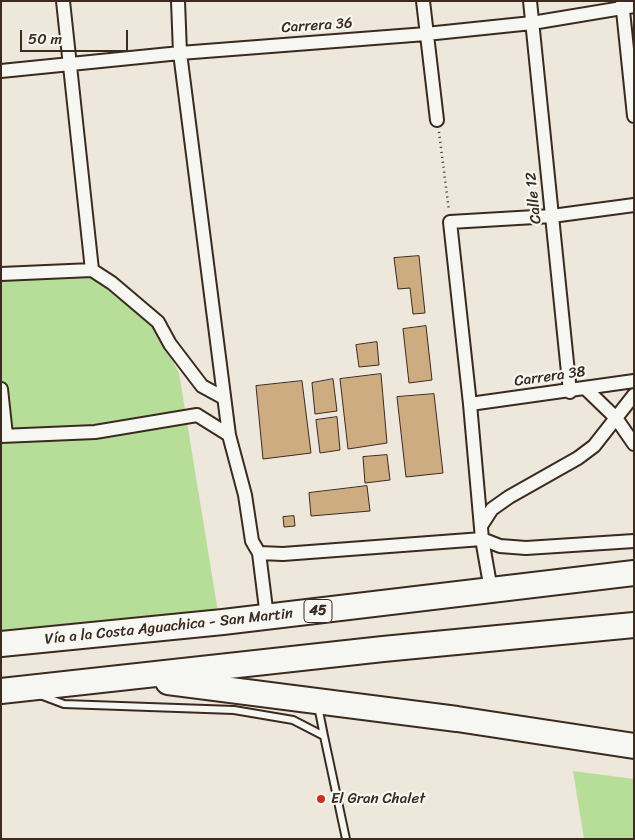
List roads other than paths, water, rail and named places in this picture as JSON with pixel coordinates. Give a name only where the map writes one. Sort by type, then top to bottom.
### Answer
[{"type":"highway","name":"Vía a la Costa Aguachica - San Martin","points":[[1,644],[267,617],[634,573]]},
{"type":"highway","points":[[12,690],[383,649],[634,625]]},
{"type":"highway","points":[[109,678],[187,684],[634,746]]},
{"type":"street","points":[[64,1],[92,270]]},
{"type":"street","points":[[178,1],[180,53],[229,435],[245,495],[252,541],[259,553],[267,617]]},
{"type":"street","points":[[423,1],[437,120]]},
{"type":"street","name":"Calle 12","points":[[530,1],[570,392]]},
{"type":"street","points":[[626,5],[634,116]]},
{"type":"street","name":"Carrera 36","points":[[1,71],[180,53],[426,34],[532,23],[626,5]]},
{"type":"street","points":[[491,590],[482,539],[470,404],[450,222],[552,216],[634,205]]},
{"type":"street","points":[[1,274],[92,270],[112,283],[158,322],[170,344],[202,386],[224,398]]},
{"type":"street","name":"Carrera 38","points":[[470,404],[570,392],[634,381]]},
{"type":"street","points":[[1,389],[4,435],[95,432],[197,415],[229,435]]},
{"type":"street","points":[[586,389],[616,418],[634,444]]},
{"type":"street","points":[[481,526],[492,510],[509,497],[578,458],[594,446],[634,395]]},
{"type":"street","points":[[259,553],[283,554],[482,539],[500,546],[526,548],[634,541]]},
{"type":"lane","points":[[12,690],[64,704],[234,710],[293,720],[324,736]]},
{"type":"lane","points":[[317,701],[346,839]]},
{"type":"place","name":"El Gran Chalet","points":[[321,799]]}]
